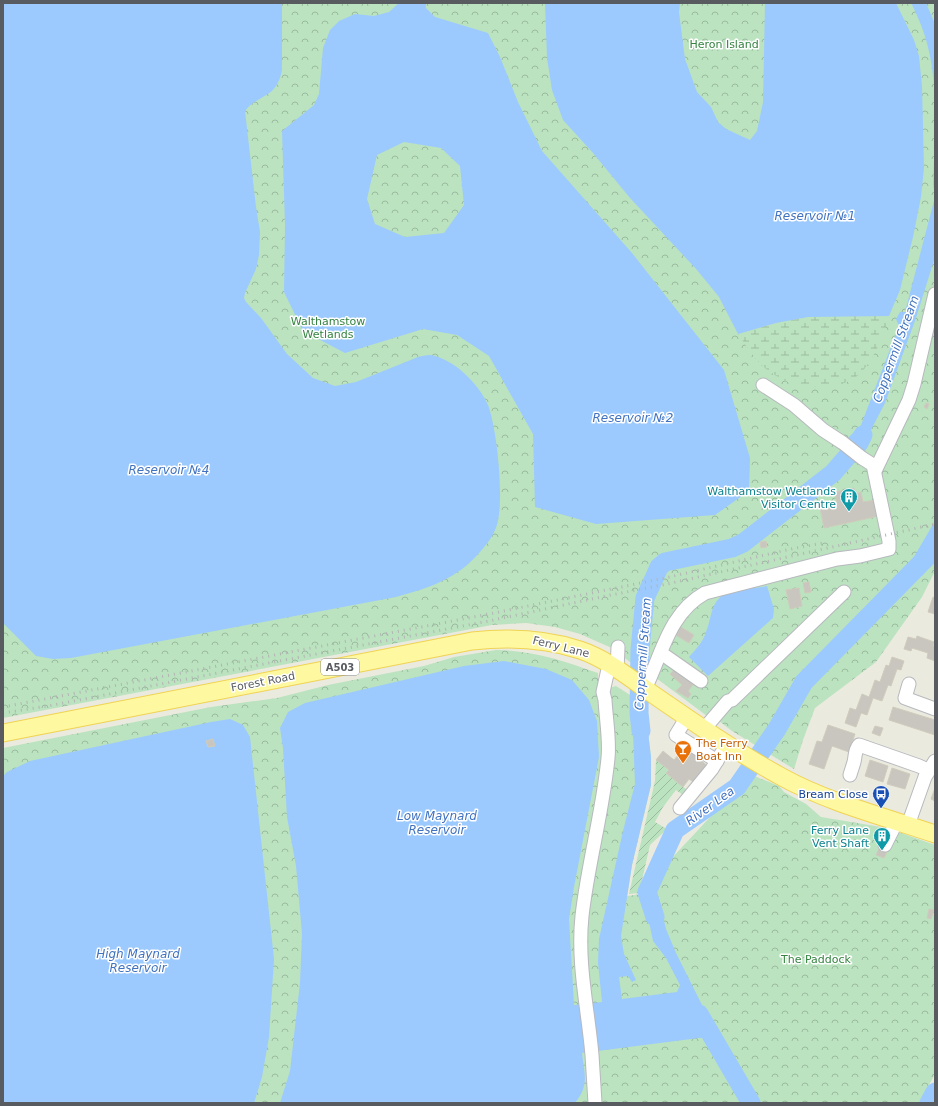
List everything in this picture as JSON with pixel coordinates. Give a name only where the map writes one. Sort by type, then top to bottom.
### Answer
[{"type":"main road","name":"Ferry Lane","points":[[524,638],[550,642],[594,656],[618,671],[650,687],[687,717],[726,744],[795,784],[816,793],[935,834]]},
{"type":"main road","name":"Forest Road","points":[[3,733],[472,641],[524,638]]},
{"type":"street","points":[[875,471],[909,400],[935,294]]},
{"type":"street","points":[[650,687],[672,625],[680,614],[696,598],[705,593],[837,559],[860,556],[889,548],[889,541],[877,488],[874,465],[862,458],[843,442],[823,430],[794,405],[763,385]]},
{"type":"street","points":[[704,729],[722,710],[722,707],[728,701],[732,700],[844,592]]},
{"type":"street","points":[[595,1103],[592,1054],[585,1003],[581,955],[582,917],[589,865],[600,814],[608,756],[605,700],[603,692],[618,671],[618,647]]},
{"type":"street","points":[[661,653],[701,681]]},
{"type":"street","points":[[909,684],[905,698],[935,709]]},
{"type":"street","points":[[687,717],[676,735],[717,761]]},
{"type":"street","points":[[680,808],[712,769],[726,744]]},
{"type":"street","points":[[850,775],[855,760],[854,755],[859,745],[919,766],[932,767],[915,804],[903,823],[885,845]]},
{"type":"green space","name":"Walthamstow Wetlands","points":[[3,3],[935,3],[935,522],[932,562],[935,557],[935,571],[922,597],[876,662],[815,708],[794,769],[732,731],[715,718],[707,716],[614,649],[580,634],[555,627],[526,623],[492,625],[3,718]]},
{"type":"green space","points":[[889,316],[877,349],[867,365],[856,377],[841,384],[814,386],[788,382],[770,372],[761,364],[738,334],[776,323],[808,317]]},
{"type":"green space","name":"The Paddock","points":[[496,650],[509,650],[535,654],[560,660],[598,673],[598,684],[609,688],[616,686],[638,700],[645,707],[651,757],[651,785],[632,865],[627,896],[657,892],[670,860],[727,799],[752,775],[779,786],[784,792],[806,804],[821,817],[887,828],[935,845],[935,1074],[919,1103],[3,1103],[3,748],[211,707],[277,698],[328,685],[424,666],[454,657]]},
{"type":"green space","points":[[656,760],[669,770],[666,773],[687,790],[683,795],[676,790],[663,807],[655,822],[667,829],[650,845],[639,893],[629,894],[655,781]]},
{"type":"water","name":"Reservoir №4","points":[[3,3],[282,3],[282,70],[279,80],[276,87],[250,105],[245,111],[260,232],[259,255],[256,269],[244,298],[261,318],[287,354],[313,378],[335,386],[356,382],[418,357],[430,355],[448,361],[472,381],[484,397],[491,416],[499,468],[500,504],[498,519],[492,536],[480,552],[462,569],[452,576],[431,586],[396,597],[71,658],[53,659],[36,656],[3,623]]},
{"type":"water","name":"Reservoir №2","points":[[399,3],[426,3],[426,8],[435,17],[488,33],[500,57],[518,102],[542,151],[632,253],[724,370],[750,458],[749,491],[715,515],[596,524],[535,507],[533,434],[489,356],[457,335],[423,329],[345,353],[303,331],[284,292],[285,225],[282,131],[314,105],[319,94],[323,48],[330,30],[339,21],[355,14],[374,16],[389,12]],"holes":[[[404,142],[441,148],[460,166],[464,205],[444,233],[405,237],[375,224],[367,199],[377,155]]]},
{"type":"water","name":"Reservoir №1","points":[[545,3],[680,3],[679,12],[685,59],[697,92],[711,107],[718,122],[726,129],[750,140],[757,131],[763,102],[765,3],[896,3],[914,40],[919,56],[922,86],[924,168],[921,197],[913,237],[900,290],[889,316],[808,317],[776,323],[738,334],[719,297],[697,270],[630,198],[593,153],[563,120],[552,90],[547,58]]},
{"type":"water","points":[[911,3],[926,3],[935,24],[935,95],[928,48],[922,26]]},
{"type":"water","points":[[935,136],[935,197],[933,184]]},
{"type":"water","points":[[935,197],[935,257],[916,318],[885,403],[860,451],[845,441],[861,425],[899,326],[896,319],[900,312],[905,312]]},
{"type":"water","points":[[935,521],[935,557],[922,576],[908,567]]},
{"type":"water","points":[[767,586],[774,609],[773,618],[708,676],[689,657],[703,639],[712,611],[717,601],[720,597],[728,593]]},
{"type":"water","name":"Low Maynard Reservoir","points":[[504,661],[546,669],[572,680],[589,700],[597,721],[599,757],[569,919],[574,1005],[602,1002],[598,963],[599,939],[635,784],[632,706],[645,707],[651,757],[651,785],[632,865],[621,936],[624,954],[636,980],[632,982],[628,976],[619,977],[622,999],[677,992],[680,985],[666,958],[653,941],[643,893],[657,892],[666,929],[676,953],[718,1037],[699,1038],[582,1053],[585,1079],[583,1090],[575,1103],[280,1103],[290,1071],[300,983],[302,934],[296,866],[287,817],[283,748],[280,728],[288,712],[305,703],[464,666]]},
{"type":"water","name":"High Maynard Reservoir","points":[[230,719],[243,725],[250,737],[274,959],[269,1037],[262,1077],[254,1103],[3,1103],[3,776],[7,772],[30,761]]},
{"type":"building","points":[[926,403],[929,404],[927,409],[924,407]]},
{"type":"building","name":"Walthamstow Wetlands Visitor Centre","points":[[854,488],[855,494],[861,492],[863,502],[875,500],[879,516],[824,528],[820,508],[837,504],[835,492]]},
{"type":"building","points":[[766,541],[767,547],[761,548],[760,542]]},
{"type":"building","points":[[809,582],[811,592],[805,593],[803,583]]},
{"type":"building","points":[[799,588],[802,606],[790,609],[786,590]]},
{"type":"building","points":[[933,597],[935,598],[935,614],[928,612]]},
{"type":"building","points":[[679,626],[694,635],[689,643],[674,634]]},
{"type":"building","points":[[917,636],[934,642],[933,646],[935,646],[935,661],[927,658],[928,653],[912,648],[911,651],[904,649],[908,637],[916,639]]},
{"type":"building","points":[[892,657],[904,661],[901,670],[897,669],[891,686],[888,685],[882,701],[873,698],[867,715],[861,713],[856,727],[845,723],[850,708],[856,710],[862,694],[869,697],[875,680],[880,682],[886,665],[889,666]]},
{"type":"building","points":[[676,668],[693,685],[688,691],[691,694],[688,698],[676,691],[682,685],[670,674]]},
{"type":"building","points":[[893,707],[935,720],[935,735],[889,720]]},
{"type":"building","points":[[828,725],[855,734],[849,752],[832,746],[824,769],[809,764],[817,741],[822,742]]},
{"type":"building","points":[[875,726],[883,728],[880,736],[872,733]]},
{"type":"building","points":[[213,739],[215,746],[208,747],[206,741]]},
{"type":"building","name":"The Ferry Boat Inn","points":[[685,747],[710,768],[696,784],[689,779],[683,787],[666,773],[669,770],[656,760],[663,751],[674,760]]},
{"type":"building","points":[[870,760],[888,766],[883,782],[865,776]]},
{"type":"building","points":[[892,768],[910,774],[905,789],[887,784]]},
{"type":"building","points":[[935,788],[935,801],[931,799]]},
{"type":"building","name":"Ferry Lane Vent Shaft","points":[[881,844],[889,848],[884,858],[876,855]]},
{"type":"building","points":[[929,909],[934,910],[931,919],[927,918]]},
{"type":"waterway","name":"Coppermill Stream","points":[[641,731],[639,713],[640,650],[645,598],[659,567],[665,562],[732,548],[743,543],[833,473],[859,443],[863,435]]},
{"type":"waterway","name":"River Lea","points":[[655,917],[647,892],[675,830],[737,787],[777,729],[804,682],[933,551],[935,547]]},
{"type":"waterway","name":"River Lea","points":[[699,1014],[751,1103]]},
{"type":"waterway","points":[[929,1103],[935,1092]]},
{"type":"railway","points":[[3,713],[48,706],[489,621],[667,584],[935,524]]},
{"type":"railway","points":[[3,707],[489,614],[665,578],[823,543]]},
{"type":"place","name":"Walthamstow Wetlands Visitor Centre","points":[[849,512]]},
{"type":"place","name":"The Ferry Boat Inn","points":[[683,764]]},
{"type":"place","name":"Bream Close","points":[[881,809]]},
{"type":"place","name":"Ferry Lane Vent Shaft","points":[[882,851]]},
{"type":"park label","name":"Heron Island","points":[[724,44]]}]
